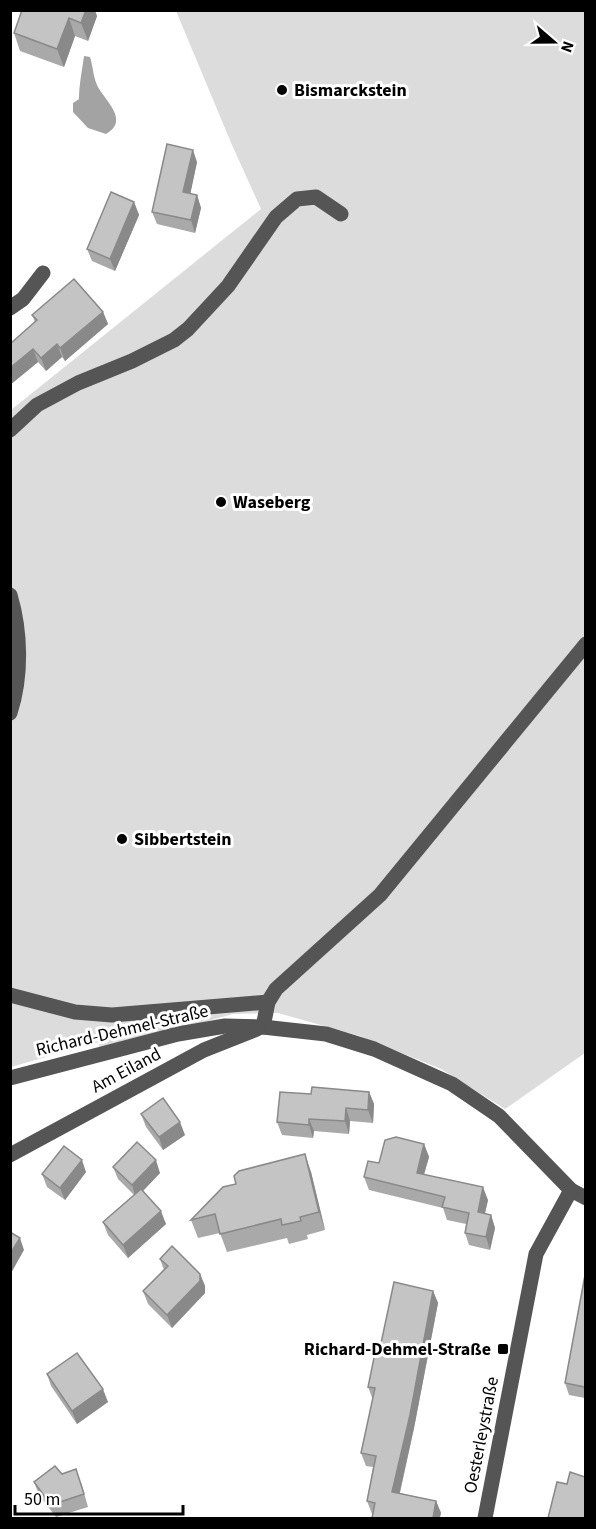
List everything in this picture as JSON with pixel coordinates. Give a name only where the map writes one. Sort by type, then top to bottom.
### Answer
[{"type":"street","points":[[10,430],[37,405],[78,383],[132,361],[174,340],[189,328],[228,286],[276,217],[297,199],[316,197],[341,214]]},
{"type":"street","points":[[10,308],[23,299],[43,273]]},
{"type":"street","points":[[10,595],[18,634],[19,664],[10,713]]},
{"type":"street","points":[[263,1027],[268,1002],[276,989],[380,895],[585,644]]},
{"type":"street","points":[[10,995],[75,1012],[112,1015],[268,1002]]},
{"type":"street","name":"Richard-Dehmel-Straße","points":[[10,1078],[178,1034],[225,1026],[263,1027],[326,1034],[374,1049],[452,1084],[499,1116],[571,1190],[585,1198]]},
{"type":"street","name":"Am Eiland","points":[[10,1155],[204,1050],[263,1027]]},
{"type":"street","name":"Oesterleystraße","points":[[485,1518],[536,1254],[571,1190]]},
{"type":"shaded area","points":[[176,11],[585,11],[585,1053],[505,1109],[441,1069],[360,1036],[278,1013],[233,1014],[100,1051],[99,1042],[11,1067],[11,410],[261,209]]},
{"type":"shaded area","points":[[84,56],[90,57],[97,85],[116,116],[113,128],[106,134],[88,128],[73,112],[73,103],[79,99]]},
{"type":"building","points":[[22,10],[86,10],[81,23],[69,18],[57,49],[14,33]]},
{"type":"building","points":[[167,144],[193,150],[183,192],[197,195],[191,220],[152,212]]},
{"type":"building","points":[[111,192],[134,202],[110,259],[87,249]]},
{"type":"building","points":[[74,279],[103,312],[60,348],[57,344],[41,358],[33,349],[10,368],[10,344],[37,320],[32,315]]},
{"type":"building","points":[[312,1087],[369,1092],[368,1110],[346,1108],[345,1121],[309,1119],[309,1125],[277,1122],[280,1092],[311,1094]]},
{"type":"building","points":[[163,1098],[180,1122],[159,1137],[141,1114]]},
{"type":"building","points":[[396,1137],[424,1144],[417,1173],[483,1187],[478,1212],[491,1215],[486,1237],[465,1233],[469,1213],[442,1207],[445,1197],[364,1177],[368,1161],[379,1163],[385,1140]]},
{"type":"building","points":[[137,1142],[156,1160],[132,1185],[113,1167]]},
{"type":"building","points":[[64,1146],[82,1160],[60,1188],[42,1174]]},
{"type":"building","points":[[305,1154],[319,1212],[300,1217],[301,1221],[282,1225],[281,1219],[220,1234],[215,1214],[191,1220],[223,1187],[236,1184],[234,1176],[239,1171]]},
{"type":"building","points":[[141,1189],[161,1211],[123,1245],[103,1222]]},
{"type":"building","points":[[10,1232],[20,1238],[10,1254]]},
{"type":"building","points":[[172,1246],[200,1274],[200,1281],[167,1315],[143,1291],[168,1266],[160,1259]]},
{"type":"building","points":[[585,1275],[585,1387],[565,1383]]},
{"type":"building","points":[[394,1282],[433,1291],[410,1415],[392,1492],[436,1501],[433,1518],[372,1518],[375,1503],[367,1501],[376,1456],[361,1453],[375,1388],[368,1387],[376,1348],[380,1348]]},
{"type":"building","points":[[77,1353],[103,1389],[72,1411],[47,1374]]},
{"type":"building","points":[[55,1466],[62,1474],[76,1469],[84,1494],[51,1505],[34,1482]]},
{"type":"building","points":[[570,1472],[585,1477],[585,1518],[548,1518],[557,1482],[567,1484]]},
{"type":"place","name":"Bismarckstein","points":[[282,90]]},
{"type":"place","name":"Waseberg","points":[[221,502]]},
{"type":"place","name":"Sibbertstein","points":[[122,839]]},
{"type":"place","name":"Richard-Dehmel-Straße","points":[[503,1349]]}]
